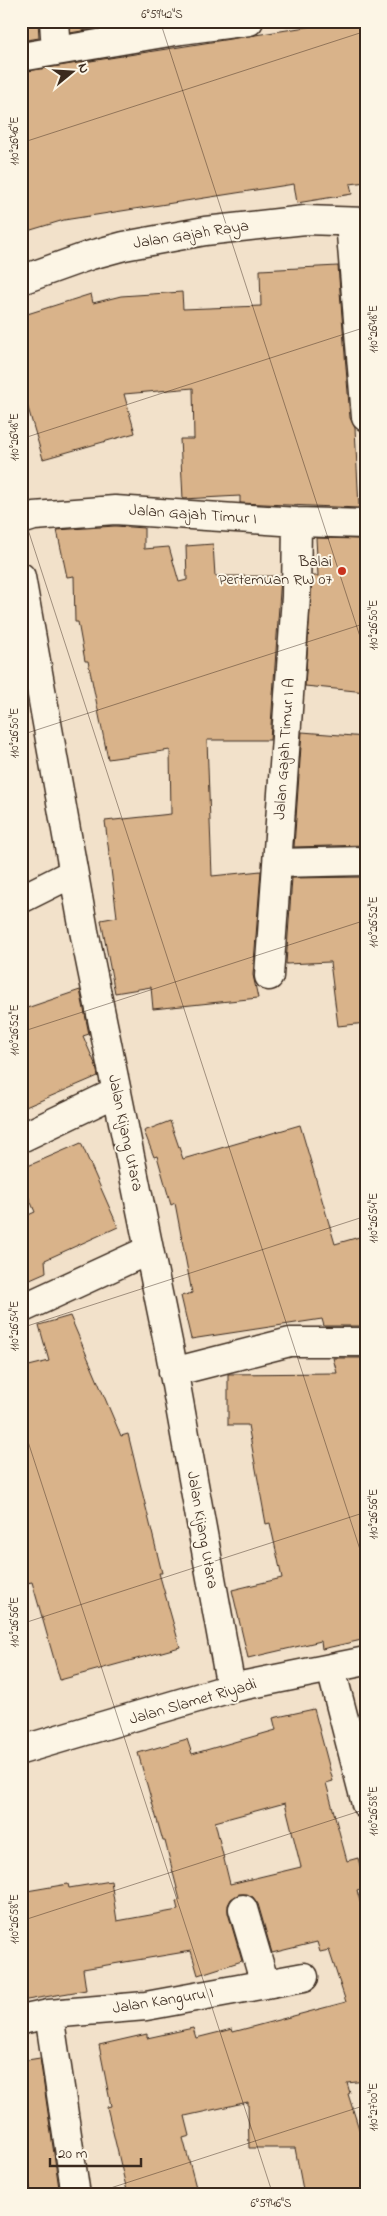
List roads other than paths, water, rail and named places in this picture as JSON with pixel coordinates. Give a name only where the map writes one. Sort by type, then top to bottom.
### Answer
[{"type":"street","points":[[54,21],[56,51]]},
{"type":"street","points":[[21,57],[181,26],[249,21]]},
{"type":"street","name":"Jalan Gajah Raya","points":[[21,280],[90,255],[124,246],[204,231],[305,220],[358,222]]},
{"type":"street","points":[[358,222],[366,418]]},
{"type":"street","name":"Jalan Gajah Timur I","points":[[21,520],[34,516],[115,510],[298,522],[366,524]]},
{"type":"street","name":"Jalan Gajah Timur I A","points":[[269,976],[296,597],[298,522]]},
{"type":"street","name":"Jalan Kijang Utara","points":[[21,577],[27,645],[173,1372],[230,1688]]},
{"type":"street","points":[[277,863],[366,861]]},
{"type":"street","points":[[21,898],[74,873]]},
{"type":"street","points":[[21,1138],[117,1092]]},
{"type":"street","points":[[21,1309],[149,1250]]},
{"type":"street","points":[[173,1372],[290,1342],[366,1342]]},
{"type":"street","name":"Jalan Slamet Riyadi","points":[[21,1750],[177,1706],[230,1688],[366,1661]]},
{"type":"street","points":[[331,1669],[366,1804]]},
{"type":"street","points":[[243,1909],[265,1984]]},
{"type":"street","name":"Jalan Kanguru I","points":[[21,2020],[49,2014],[146,2006],[304,1977]]},
{"type":"street","points":[[49,2014],[76,2195]]},
{"type":"place","name":"Balai Pertemuan RW 07","points":[[342,571]]}]
